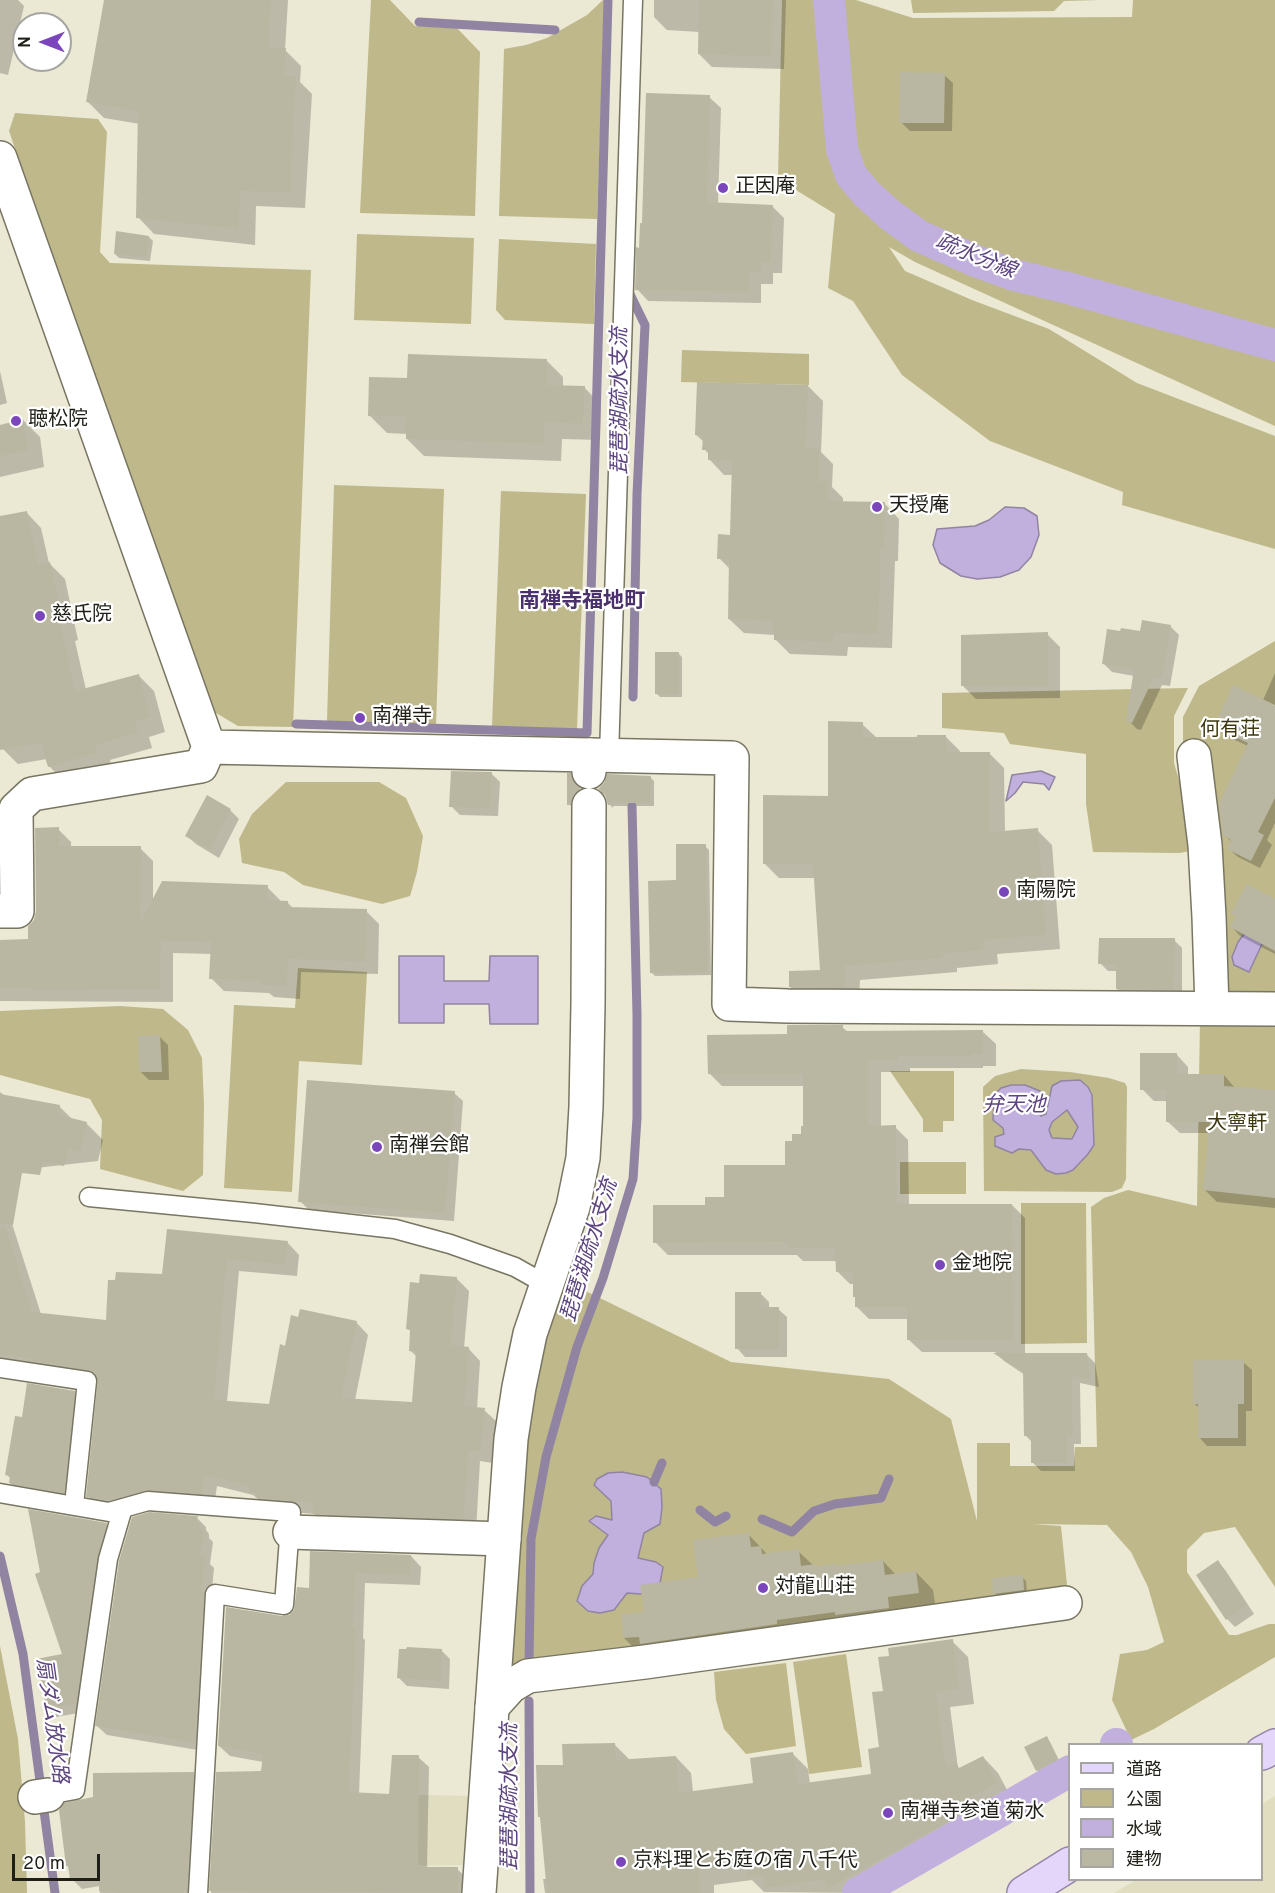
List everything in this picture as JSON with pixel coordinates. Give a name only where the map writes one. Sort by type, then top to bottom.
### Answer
[{"type":"main road","points":[[1023,1893],[1068,1865]]},
{"type":"street","points":[[0,158],[209,747],[201,766],[32,794],[16,809],[17,911],[0,911]]},
{"type":"street","points":[[209,747],[596,761],[732,758],[729,1004],[1275,1009]]},
{"type":"street","points":[[1194,756],[1205,845],[1212,1008]]},
{"type":"street","points":[[479,1893],[511,1439],[530,1334],[573,1207],[583,1158],[588,1004],[589,805]]},
{"type":"street","points":[[290,1532],[504,1539]]},
{"type":"street","points":[[492,1707],[511,1686],[528,1676],[645,1662],[1065,1603]]},
{"type":"lane","points":[[596,761],[633,0]]},
{"type":"lane","points":[[89,1197],[395,1229],[450,1244],[514,1267],[547,1285]]},
{"type":"lane","points":[[0,1368],[87,1381],[74,1506]]},
{"type":"lane","points":[[0,1493],[110,1512],[148,1501],[291,1512],[284,1605],[215,1594],[198,1893]]},
{"type":"lane","points":[[42,1796],[75,1790],[108,1559],[123,1508]]},
{"type":"shaded area","points":[[342,1793],[469,1796],[468,1865],[396,1866]]},
{"type":"shaded area","points":[[1275,1796],[1275,1893],[1114,1893],[1134,1881],[1263,1881],[1263,1803]]},
{"type":"green space","points":[[371,0],[390,0],[415,26],[457,28],[480,52],[475,216],[360,213]]},
{"type":"green space","points":[[605,0],[597,219],[499,216],[504,49],[547,38],[587,15]]},
{"type":"green space","points":[[782,0],[856,0],[913,18],[1132,17],[1133,0],[1275,0],[1275,426],[915,262],[889,247],[905,271],[972,300],[1049,329],[1137,383],[1275,436],[1275,549],[1122,505],[1123,492],[990,441],[902,375],[853,301],[828,288],[835,214],[778,179]]},
{"type":"green space","points":[[911,0],[1100,0],[1064,1],[1054,11],[913,13]]},
{"type":"green space","points":[[15,113],[98,119],[107,132],[100,252],[110,263],[311,270],[293,727],[238,726],[216,713],[205,698],[9,131]]},
{"type":"green space","points":[[357,234],[474,238],[471,324],[354,320]]},
{"type":"green space","points":[[499,239],[596,244],[594,324],[505,320],[496,310]]},
{"type":"green space","points":[[682,350],[809,354],[809,385],[681,382]]},
{"type":"green space","points":[[334,485],[444,489],[436,725],[327,721]]},
{"type":"green space","points":[[501,491],[586,494],[577,729],[492,726]]},
{"type":"green space","name":"何有荘","points":[[1275,641],[1275,997],[1217,998],[1183,756],[1183,717],[1199,686]]},
{"type":"green space","points":[[1188,688],[1174,716],[1174,763],[1199,849],[1180,853],[1093,852],[1086,804],[1086,754],[1010,744],[1004,733],[942,728],[942,693]]},
{"type":"green space","points":[[286,782],[379,782],[406,798],[423,836],[410,896],[382,904],[303,885],[284,872],[242,863],[239,839],[252,814]]},
{"type":"green space","points":[[298,968],[367,972],[362,1065],[299,1061],[292,1192],[224,1188],[234,1005],[295,1008]]},
{"type":"green space","points":[[120,1006],[163,1009],[188,1030],[202,1058],[203,1175],[183,1191],[100,1169],[102,1120],[90,1099],[0,1075],[0,1011]]},
{"type":"green space","name":"大寧軒","points":[[1200,1020],[1275,1021],[1275,1587],[1235,1527],[1204,1533],[1187,1550],[1187,1572],[1229,1635],[1237,1635],[1275,1624],[1275,1657],[1154,1729],[1131,1740],[1112,1700],[1120,1654],[1147,1650],[1164,1642],[1148,1587],[1131,1552],[1107,1525],[1032,1524],[1061,1526],[1067,1585],[799,1637],[511,1675],[524,1410],[563,1280],[731,1362],[889,1379],[951,1419],[977,1521],[977,1443],[1010,1443],[1010,1466],[1074,1466],[1075,1447],[1097,1447],[1091,1207],[1104,1198],[1128,1190],[1197,1206]]},
{"type":"green space","points":[[1021,1069],[1070,1072],[1125,1083],[1127,1087],[1126,1179],[1122,1188],[1112,1192],[984,1191],[983,1087],[995,1076]]},
{"type":"green space","points":[[890,1071],[954,1071],[954,1121],[943,1121],[943,1132],[923,1132],[923,1119]]},
{"type":"green space","points":[[900,1162],[966,1162],[966,1194],[900,1194]]},
{"type":"green space","points":[[1021,1203],[1086,1203],[1087,1343],[1021,1344]]},
{"type":"green space","points":[[0,1646],[18,1739],[25,1822],[27,1893],[0,1893]]},
{"type":"green space","points":[[846,1654],[862,1767],[809,1774],[793,1662]]},
{"type":"green space","points":[[786,1663],[796,1746],[746,1754],[724,1729],[716,1700],[714,1672]]},
{"type":"water","points":[[1005,507],[1024,508],[1037,516],[1039,535],[1031,557],[1019,570],[1000,577],[977,579],[961,576],[940,563],[933,545],[937,529],[975,526],[989,520]]},
{"type":"water","points":[[1041,771],[1055,777],[1049,790],[1044,784],[1023,782],[1006,801],[1012,775]]},
{"type":"water","points":[[1255,920],[1270,944],[1262,944],[1249,972],[1234,965],[1232,957],[1238,942]]},
{"type":"water","points":[[399,956],[444,956],[444,981],[489,981],[490,956],[538,956],[538,1024],[490,1024],[489,1004],[444,1004],[444,1023],[399,1023]]},
{"type":"water","name":"弁天池","points":[[1080,1080],[1088,1087],[1092,1095],[1094,1145],[1073,1170],[1056,1174],[1046,1170],[1031,1150],[1019,1149],[1012,1153],[995,1146],[995,1137],[1004,1134],[1003,1128],[993,1120],[994,1095],[1001,1088],[1011,1085],[1025,1085],[1040,1091],[1042,1095],[1036,1101],[1036,1110],[1041,1116],[1046,1114],[1052,1086],[1061,1081]],"holes":[[[1067,1110],[1078,1127],[1072,1139],[1052,1138],[1049,1130],[1052,1122]]]},
{"type":"water","points":[[622,1472],[647,1477],[661,1489],[660,1524],[644,1533],[638,1558],[656,1562],[663,1567],[660,1583],[641,1594],[627,1593],[614,1610],[600,1613],[588,1611],[577,1601],[582,1586],[593,1574],[599,1548],[608,1535],[589,1521],[596,1516],[612,1520],[611,1501],[594,1485],[597,1479],[608,1473]]},
{"type":"building","points":[[104,0],[271,0],[269,47],[286,48],[284,76],[296,76],[290,193],[240,191],[239,229],[136,218],[138,111],[86,102]]},
{"type":"building","points":[[699,0],[773,0],[771,57],[698,54]]},
{"type":"building","points":[[900,72],[945,73],[944,123],[899,123]]},
{"type":"building","points":[[646,93],[710,95],[707,202],[773,205],[771,262],[762,262],[761,273],[750,272],[749,292],[635,290],[636,247],[639,248],[640,223],[642,223]]},
{"type":"building","points":[[116,231],[149,236],[147,258],[114,254]]},
{"type":"building","points":[[408,354],[547,359],[546,385],[585,386],[583,424],[545,422],[544,444],[406,439],[406,417],[368,416],[369,377],[407,378]]},
{"type":"building","points":[[697,382],[808,385],[806,447],[819,448],[818,481],[828,481],[828,501],[885,502],[878,634],[833,633],[833,642],[774,640],[774,621],[728,619],[729,559],[717,559],[718,534],[730,535],[732,460],[708,460],[708,450],[702,450],[703,436],[695,435]]},
{"type":"building","points":[[23,419],[28,450],[0,456],[0,425]]},
{"type":"building","points":[[27,511],[38,565],[50,562],[75,691],[139,674],[150,717],[135,722],[138,733],[95,745],[98,753],[48,767],[41,743],[0,750],[0,516]]},
{"type":"building","points":[[1142,620],[1171,625],[1162,678],[1154,677],[1132,723],[1126,721],[1134,669],[1102,664],[1107,629],[1120,631],[1121,628],[1140,631]]},
{"type":"building","points":[[1048,632],[1048,686],[961,686],[961,635]]},
{"type":"building","points":[[655,652],[679,652],[679,694],[655,694]]},
{"type":"building","points":[[1233,685],[1275,705],[1275,798],[1258,832],[1264,835],[1251,861],[1227,849],[1231,840],[1223,835],[1219,804],[1248,743],[1214,727]]},
{"type":"building","points":[[828,721],[863,722],[863,737],[946,735],[946,752],[990,752],[990,832],[1038,828],[1046,935],[983,940],[984,950],[943,954],[943,958],[845,966],[845,988],[789,987],[789,971],[820,970],[813,864],[763,864],[763,795],[828,796]]},
{"type":"building","points":[[451,771],[492,772],[490,808],[449,807]]},
{"type":"building","points":[[567,773],[571,773],[573,781],[581,788],[573,795],[570,805],[567,805]]},
{"type":"building","points":[[607,774],[651,776],[650,803],[610,803],[608,805],[605,795],[598,789],[604,783]]},
{"type":"building","points":[[207,795],[231,809],[210,850],[185,836]]},
{"type":"building","points":[[59,827],[59,846],[141,846],[140,924],[162,881],[268,885],[267,900],[288,901],[288,907],[367,909],[366,962],[288,959],[287,986],[259,985],[260,981],[209,979],[211,942],[161,941],[160,989],[0,988],[0,940],[28,939],[28,926],[34,920],[36,911],[35,828]]},
{"type":"building","points":[[676,844],[706,844],[708,972],[650,973],[648,881],[676,880]]},
{"type":"building","points":[[1247,884],[1275,899],[1275,951],[1230,927],[1236,916],[1231,914]]},
{"type":"building","points":[[1099,938],[1175,938],[1174,990],[1116,989],[1116,964],[1098,964]]},
{"type":"building","points":[[787,1025],[843,1025],[843,1031],[983,1030],[983,1054],[898,1056],[898,1060],[868,1060],[868,1126],[896,1125],[897,1204],[1012,1204],[1013,1340],[907,1340],[907,1307],[855,1307],[853,1272],[836,1272],[835,1248],[789,1248],[785,1242],[653,1243],[653,1205],[705,1205],[705,1197],[724,1197],[724,1165],[785,1165],[785,1141],[792,1141],[792,1134],[801,1134],[801,1126],[803,1126],[803,1074],[708,1074],[707,1035],[787,1034]]},
{"type":"building","points":[[160,1035],[162,1072],[139,1072],[138,1036]]},
{"type":"building","points":[[1140,1053],[1177,1053],[1177,1074],[1224,1074],[1224,1086],[1275,1090],[1275,1198],[1203,1190],[1210,1122],[1166,1122],[1166,1090],[1140,1090]]},
{"type":"building","name":"南禅会館","points":[[307,1080],[455,1091],[445,1213],[298,1202]]},
{"type":"building","points":[[0,1094],[60,1105],[59,1115],[87,1122],[80,1152],[68,1149],[64,1166],[43,1162],[40,1175],[22,1173],[13,1225],[0,1223]]},
{"type":"building","points":[[5,1226],[32,1312],[106,1320],[108,1280],[115,1280],[116,1272],[162,1274],[167,1229],[288,1241],[285,1265],[227,1259],[214,1400],[269,1404],[280,1344],[285,1346],[291,1315],[298,1317],[300,1309],[357,1321],[341,1398],[412,1402],[416,1352],[409,1351],[410,1330],[406,1329],[410,1282],[419,1283],[420,1274],[457,1277],[451,1345],[469,1347],[464,1406],[485,1408],[480,1451],[468,1450],[464,1519],[312,1514],[313,1503],[257,1498],[257,1493],[249,1493],[250,1486],[205,1475],[202,1494],[148,1490],[108,1500],[86,1497],[98,1377],[89,1370],[0,1354],[0,1227]]},
{"type":"building","points":[[735,1292],[761,1292],[761,1307],[779,1307],[779,1349],[735,1349]]},
{"type":"building","points":[[993,1353],[1087,1353],[1091,1380],[1072,1376],[1073,1436],[1066,1436],[1067,1463],[1031,1463],[1031,1436],[1024,1436],[1023,1372]]},
{"type":"building","points":[[1193,1360],[1244,1360],[1244,1404],[1238,1404],[1238,1438],[1198,1438],[1198,1404],[1193,1404]]},
{"type":"building","points":[[27,1383],[75,1391],[64,1493],[9,1483],[10,1476],[5,1475],[15,1416],[22,1417]]},
{"type":"building","points":[[28,1509],[107,1523],[97,1557],[76,1704],[47,1710],[36,1659],[62,1654],[35,1574],[40,1572]]},
{"type":"building","points":[[149,1512],[198,1516],[196,1522],[200,1523],[199,1530],[204,1531],[200,1557],[205,1557],[201,1592],[204,1592],[195,1743],[95,1726],[119,1561],[132,1517]]},
{"type":"building","name":"対龍山荘","points":[[749,1533],[751,1547],[761,1546],[762,1554],[799,1549],[801,1566],[836,1564],[836,1566],[883,1560],[885,1575],[916,1571],[919,1593],[888,1597],[889,1608],[777,1620],[777,1624],[640,1644],[639,1637],[623,1638],[621,1614],[644,1612],[640,1585],[698,1577],[693,1540]]},
{"type":"building","points":[[310,1551],[411,1555],[410,1575],[355,1573],[353,1628],[356,1629],[349,1792],[389,1794],[392,1755],[419,1755],[418,1867],[458,1867],[458,1893],[209,1891],[216,1772],[261,1771],[263,1754],[218,1746],[226,1607],[282,1616],[289,1615],[294,1610],[297,1587],[309,1588]]},
{"type":"building","points":[[1218,1560],[1247,1605],[1226,1620],[1196,1575]]},
{"type":"building","points":[[1023,1575],[1024,1590],[993,1594],[992,1578]]},
{"type":"building","points":[[953,1639],[959,1689],[936,1692],[946,1769],[956,1763],[959,1768],[983,1756],[997,1783],[953,1806],[959,1816],[827,1889],[823,1880],[765,1888],[763,1875],[747,1877],[746,1864],[699,1870],[700,1893],[547,1893],[540,1817],[538,1817],[536,1765],[563,1765],[562,1744],[615,1743],[616,1760],[676,1756],[679,1793],[753,1783],[750,1758],[793,1752],[798,1784],[871,1774],[868,1749],[879,1747],[872,1692],[883,1691],[878,1657],[889,1656],[888,1648]]},
{"type":"building","points":[[407,1647],[442,1649],[441,1681],[397,1678],[399,1649]]},
{"type":"building","points":[[1047,1736],[1058,1760],[1036,1771],[1024,1747]]},
{"type":"building","points":[[194,1772],[187,1891],[184,1893],[122,1893],[99,1891],[99,1875],[70,1879],[68,1866],[66,1866],[59,1810],[64,1803],[93,1797],[93,1773]]},
{"type":"waterway","points":[[296,724],[587,733],[608,0]]},
{"type":"waterway","name":"疏水分線","points":[[829,0],[842,149],[851,175],[866,193],[889,214],[919,236],[1014,275],[1275,345]]},
{"type":"waterway","points":[[419,22],[555,30]]},
{"type":"waterway","name":"琵琶湖疏水支流","points":[[628,290],[645,325],[637,494],[633,697]]},
{"type":"waterway","name":"琵琶湖疏水支流","points":[[529,1664],[531,1539],[546,1457],[577,1347],[603,1278],[633,1179],[637,1118],[637,1015],[632,806]]},
{"type":"waterway","points":[[654,1482],[662,1463]]},
{"type":"waterway","points":[[762,1519],[792,1532],[814,1511],[835,1504],[881,1498],[889,1479]]},
{"type":"waterway","points":[[700,1510],[715,1522],[726,1516]]},
{"type":"waterway","name":"扇ダム放水路","points":[[0,1556],[23,1654],[55,1893]]},
{"type":"waterway","name":"琵琶湖疏水支流","points":[[529,1701],[530,1893]]},
{"type":"waterway","points":[[858,1893],[1068,1772]]},
{"type":"place","name":"正因庵","points":[[723,188]]},
{"type":"place","name":"聴松院","points":[[16,421]]},
{"type":"place","name":"天授庵","points":[[877,507]]},
{"type":"place","name":"慈氏院","points":[[40,616]]},
{"type":"place","name":"南禅寺","points":[[360,718]]},
{"type":"place","name":"南陽院","points":[[1004,892]]},
{"type":"place","name":"南禅会館","points":[[377,1147]]},
{"type":"place","name":"金地院","points":[[940,1265]]},
{"type":"place","name":"対龍山荘","points":[[763,1588]]},
{"type":"place","name":"南禅寺参道 菊水","points":[[888,1813]]},
{"type":"place","name":"京料理とお庭の宿 八千代","points":[[621,1862]]},
{"type":"district","name":"南禅寺福地町","points":[[582,603]]}]
